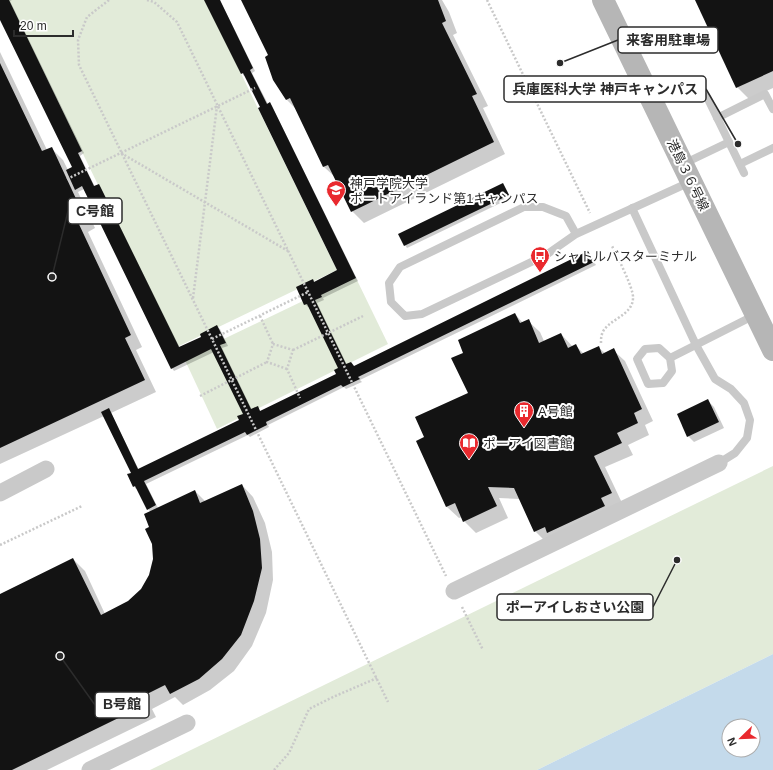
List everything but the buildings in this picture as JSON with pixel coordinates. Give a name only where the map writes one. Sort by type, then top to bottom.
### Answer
[{"type":"street","name":"港島３６号線","points":[[603,0],[773,350]]},
{"type":"street","points":[[454,591],[719,463]]},
{"type":"street","points":[[0,493],[46,469]]},
{"type":"street","points":[[90,770],[187,723]]},
{"type":"lane","points":[[717,118],[765,94],[773,109]]},
{"type":"lane","points":[[707,97],[744,173]]},
{"type":"lane","points":[[576,234],[566,216],[543,207],[524,207],[400,268],[389,283],[391,302],[405,316],[422,314],[546,255],[576,234],[632,208],[687,173],[729,142]]},
{"type":"lane","points":[[740,164],[773,148]]},
{"type":"lane","points":[[632,208],[696,345],[715,379],[744,403],[750,420],[746,438],[735,453],[719,463]]},
{"type":"lane","points":[[670,358],[756,315]]},
{"type":"lane","points":[[659,348],[670,358],[672,371],[663,383],[648,384],[637,359],[645,349],[659,348]]},
{"type":"path","points":[[107,0],[87,17],[78,40],[79,65],[388,702]]},
{"type":"path","points":[[147,0],[154,2],[177,22],[483,650]]},
{"type":"path","points":[[487,0],[596,226]]},
{"type":"path","points":[[67,179],[255,88]]},
{"type":"path","points":[[193,298],[217,106]]},
{"type":"path","points":[[121,153],[288,251]]},
{"type":"path","points":[[601,343],[602,333],[609,324],[624,315],[630,307],[633,298],[629,283],[612,246]]},
{"type":"path","points":[[212,339],[308,292]]},
{"type":"path","points":[[200,396],[267,362],[273,344],[260,316]]},
{"type":"path","points":[[273,344],[293,350],[363,316]]},
{"type":"path","points":[[293,350],[287,369],[300,398]]},
{"type":"path","points":[[267,362],[287,369]]},
{"type":"path","points":[[0,545],[82,506]]},
{"type":"path","points":[[274,770],[289,753],[309,709],[377,678]]},
{"type":"green space","points":[[8,0],[205,0],[337,270],[177,347]]},
{"type":"green space","points":[[355,276],[388,344],[217,429],[184,358]]},
{"type":"green space","points":[[773,466],[773,654],[537,770],[150,770]]},
{"type":"water","points":[[773,654],[773,770],[537,770]]},
{"type":"place","name":"来客用駐車場","points":[[560,63]]},
{"type":"place","name":"兵庫医科大学 神戸キャンパス","points":[[738,144]]},
{"type":"place","name":"神戸学院大学 ポートアイランド第1キャンパス","points":[[336,207]]},
{"type":"place","name":"シャトルバスターミナル","points":[[540,273]]},
{"type":"place","name":"C号館","points":[[52,277]]},
{"type":"place","name":"A号館","points":[[524,428]]},
{"type":"place","name":"ポーアイ図書館","points":[[469,460]]},
{"type":"place","name":"ポーアイしおさい公園","points":[[677,560]]},
{"type":"place","name":"B号館","points":[[60,656]]}]
